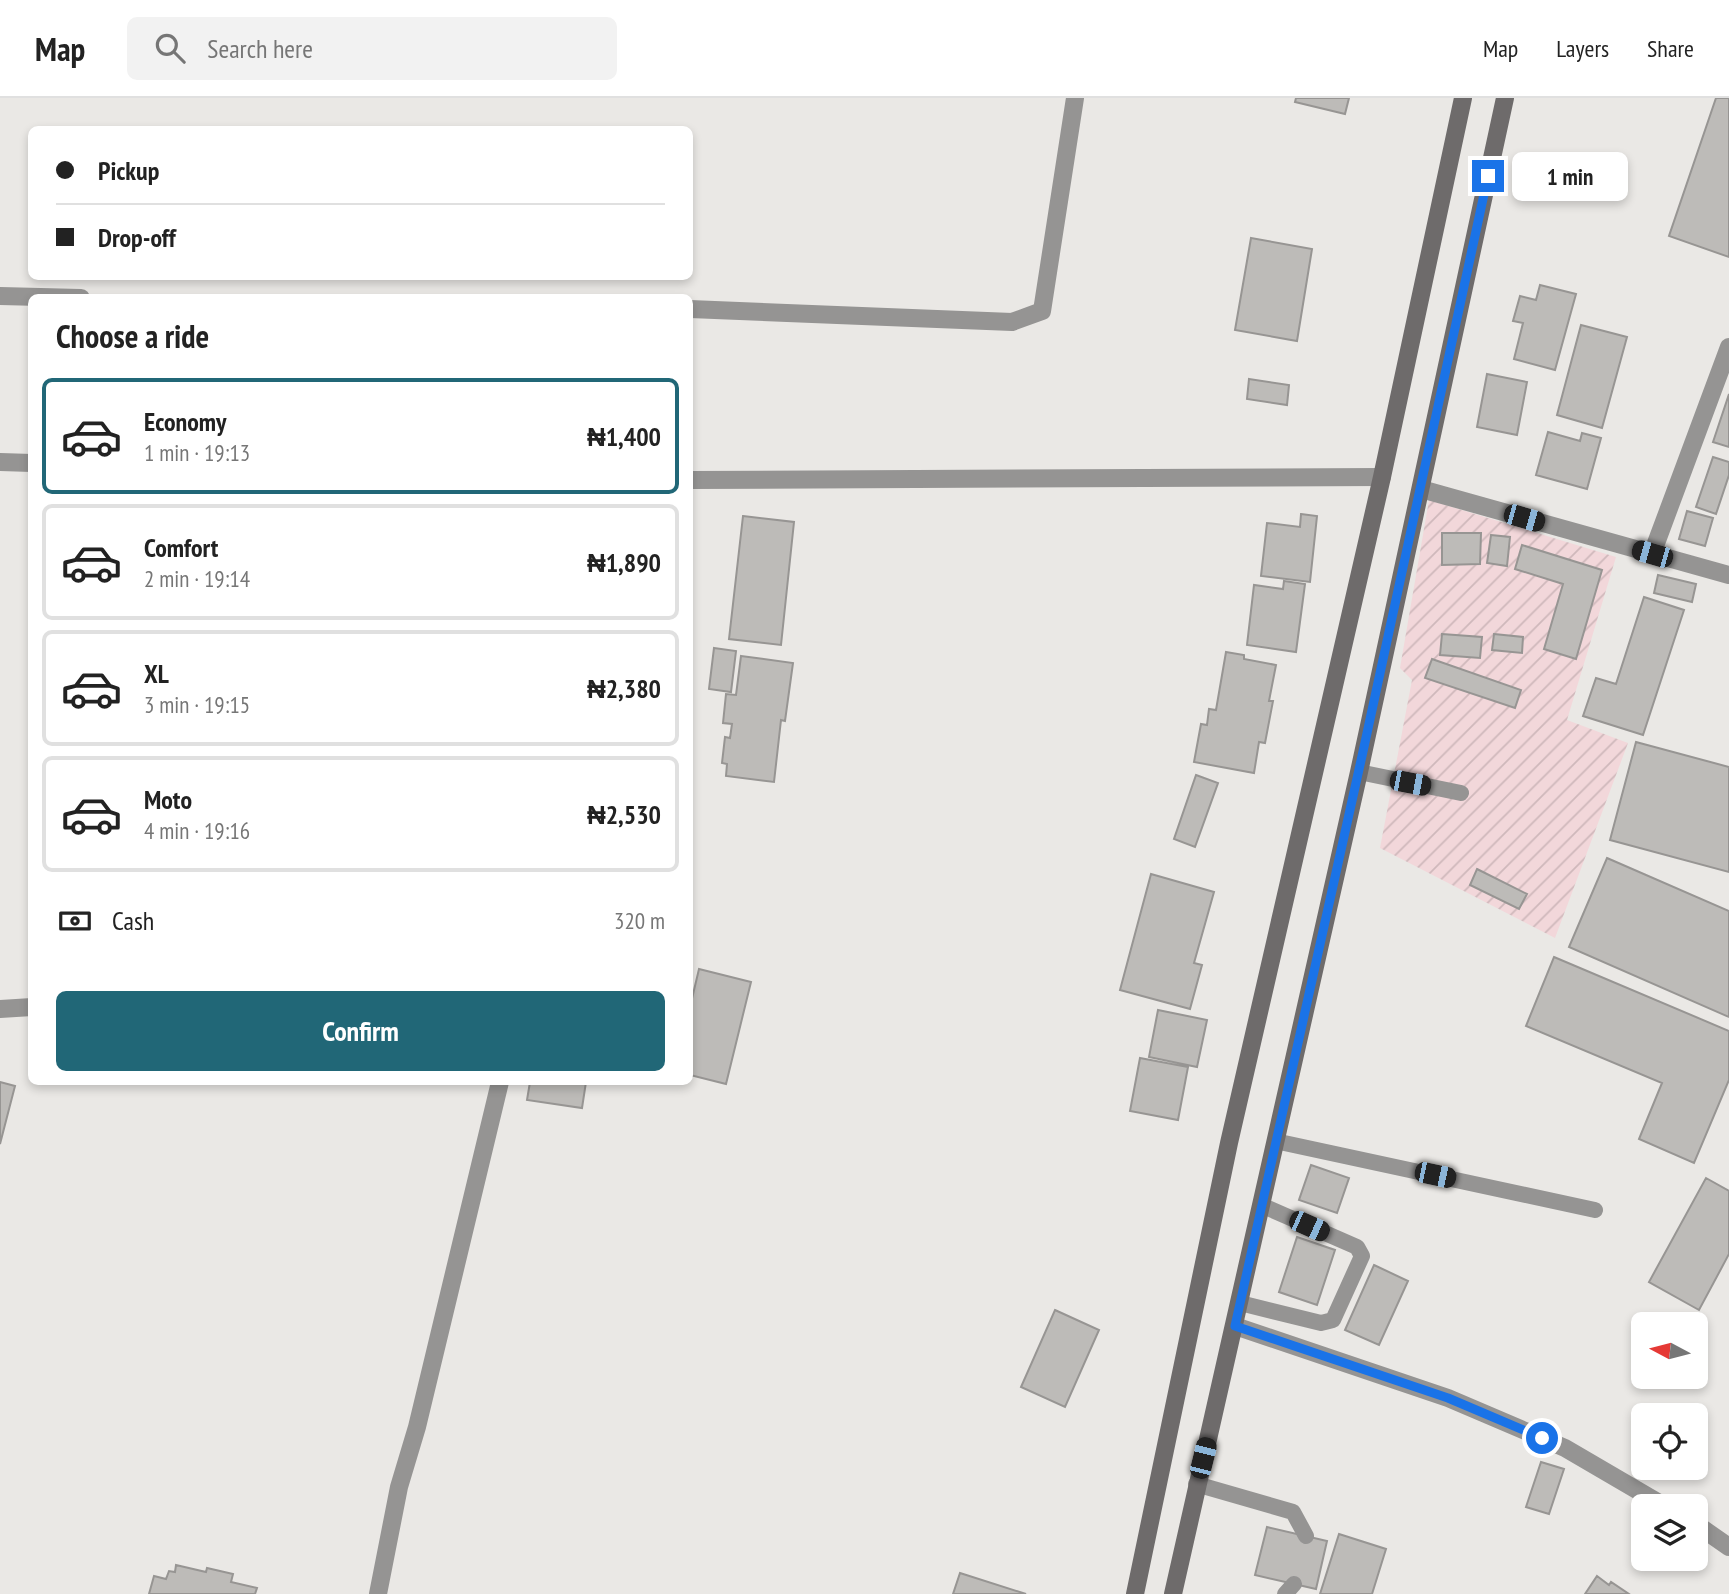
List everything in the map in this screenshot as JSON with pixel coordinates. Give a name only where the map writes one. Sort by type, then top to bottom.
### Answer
[{"type":"main road","points":[[1135,1594],[1229,1143],[1382,477],[1463,98]]},
{"type":"main road","points":[[1173,1594],[1359,772],[1505,98]]},
{"type":"street","points":[[693,309],[1012,322],[1042,311],[1075,98]]},
{"type":"street","points":[[0,296],[28,297]]},
{"type":"street","points":[[1652,554],[1729,347]]},
{"type":"street","points":[[0,462],[28,463]]},
{"type":"street","points":[[693,480],[1382,477]]},
{"type":"street","points":[[1421,489],[1729,576]]},
{"type":"street","points":[[0,1009],[28,1007]]},
{"type":"street","points":[[378,1594],[399,1487],[418,1427],[499,1085]]},
{"type":"street","points":[[1235,1326],[1460,1403],[1565,1448],[1644,1494]]},
{"type":"street","points":[[1708,1532],[1729,1547]]},
{"type":"lane","points":[[1359,772],[1461,793]]},
{"type":"lane","points":[[1276,1141],[1595,1210]]},
{"type":"lane","points":[[1240,1303],[1321,1323],[1333,1320],[1362,1256],[1357,1247],[1261,1205]]},
{"type":"lane","points":[[1196,1484],[1293,1512],[1306,1536]]},
{"type":"lane","points":[[1173,1594],[1179,1594]]},
{"type":"shaded area","points":[[1429,500],[1616,557],[1567,720],[1628,743],[1555,938],[1380,848],[1412,680],[1400,668]]},
{"type":"building","points":[[1296,98],[1349,98],[1345,114],[1295,102]]},
{"type":"building","points":[[1716,98],[1729,98],[1729,257],[1669,236]]},
{"type":"building","points":[[1251,238],[1312,249],[1297,341],[1235,330]]},
{"type":"building","points":[[1540,285],[1576,294],[1555,370],[1514,359],[1523,323],[1513,321],[1520,296],[1536,300]]},
{"type":"building","points":[[1581,325],[1627,337],[1602,428],[1557,415]]},
{"type":"building","points":[[1487,374],[1527,382],[1517,435],[1477,427]]},
{"type":"building","points":[[1249,379],[1289,385],[1287,405],[1247,399]]},
{"type":"building","points":[[1729,394],[1729,447],[1713,442]]},
{"type":"building","points":[[1548,432],[1580,441],[1582,433],[1601,438],[1587,489],[1536,475]]},
{"type":"building","points":[[1713,457],[1729,462],[1729,475],[1716,514],[1696,507]]},
{"type":"building","points":[[1687,511],[1713,518],[1705,546],[1679,539]]},
{"type":"building","points":[[1301,514],[1317,516],[1310,582],[1261,576],[1267,523],[1300,527]]},
{"type":"building","points":[[743,516],[794,522],[781,645],[729,639]]},
{"type":"building","points":[[1442,533],[1481,533],[1480,564],[1442,565]]},
{"type":"building","points":[[1491,535],[1510,537],[1507,566],[1487,563]]},
{"type":"building","points":[[1522,545],[1602,570],[1576,659],[1544,649],[1563,584],[1515,569]]},
{"type":"building","points":[[1658,575],[1696,584],[1692,602],[1654,593]]},
{"type":"building","points":[[1284,581],[1305,584],[1296,652],[1247,645],[1254,585],[1283,589]]},
{"type":"building","points":[[1644,597],[1684,610],[1643,735],[1583,716],[1596,678],[1616,684]]},
{"type":"building","points":[[1442,634],[1482,637],[1480,658],[1440,655]]},
{"type":"building","points":[[1494,634],[1523,637],[1522,653],[1492,650]]},
{"type":"building","points":[[714,648],[736,651],[731,692],[709,689]]},
{"type":"building","points":[[1226,652],[1244,655],[1244,659],[1276,665],[1265,743],[1259,742],[1254,773],[1194,762],[1201,724],[1207,725],[1209,709],[1216,710]]},
{"type":"building","points":[[741,656],[793,663],[785,721],[781,720],[774,782],[726,776],[727,764],[722,763],[725,737],[730,738],[732,724],[723,723],[726,694],[736,695]]},
{"type":"building","points":[[1432,659],[1521,690],[1515,708],[1425,678]]},
{"type":"building","points":[[1636,742],[1729,767],[1729,872],[1610,840]]},
{"type":"building","points":[[1196,775],[1218,783],[1195,847],[1174,839]]},
{"type":"building","points":[[1607,858],[1729,911],[1729,1017],[1569,947]]},
{"type":"building","points":[[1477,869],[1527,894],[1519,909],[1470,885]]},
{"type":"building","points":[[1151,874],[1214,892],[1194,963],[1202,965],[1190,1009],[1120,990]]},
{"type":"building","points":[[1554,957],[1729,1031],[1729,1080],[1694,1163],[1639,1139],[1662,1083],[1526,1026]]},
{"type":"building","points":[[699,969],[751,982],[726,1084],[693,1076],[693,994]]},
{"type":"building","points":[[1158,1010],[1207,1020],[1197,1067],[1149,1057]]},
{"type":"building","points":[[1140,1058],[1188,1067],[1178,1120],[1130,1111]]},
{"type":"building","points":[[0,1082],[15,1086],[0,1144]]},
{"type":"building","points":[[530,1085],[586,1085],[582,1108],[527,1100]]},
{"type":"building","points":[[1311,1165],[1349,1178],[1337,1213],[1299,1200]]},
{"type":"building","points":[[1706,1178],[1729,1191],[1729,1254],[1699,1310],[1649,1282]]},
{"type":"building","points":[[1297,1237],[1335,1250],[1317,1305],[1279,1292]]},
{"type":"building","points":[[1374,1265],[1408,1281],[1379,1345],[1345,1330]]},
{"type":"building","points":[[1055,1310],[1099,1330],[1065,1407],[1021,1387]]},
{"type":"building","points":[[1541,1462],[1564,1469],[1549,1514],[1526,1507]]},
{"type":"building","points":[[1267,1527],[1327,1541],[1316,1589],[1255,1575]]},
{"type":"building","points":[[1339,1534],[1386,1549],[1372,1594],[1320,1594]]},
{"type":"building","points":[[176,1565],[206,1572],[207,1568],[233,1574],[231,1582],[257,1588],[255,1594],[149,1594],[154,1576],[166,1579],[169,1571],[175,1572]]},
{"type":"building","points":[[960,1573],[1026,1594],[953,1594]]},
{"type":"building","points":[[1597,1576],[1609,1585],[1611,1582],[1629,1594],[1585,1594]]},
{"type":"route","points":[[1488,176],[1235,1326],[1448,1398],[1542,1438]]}]
